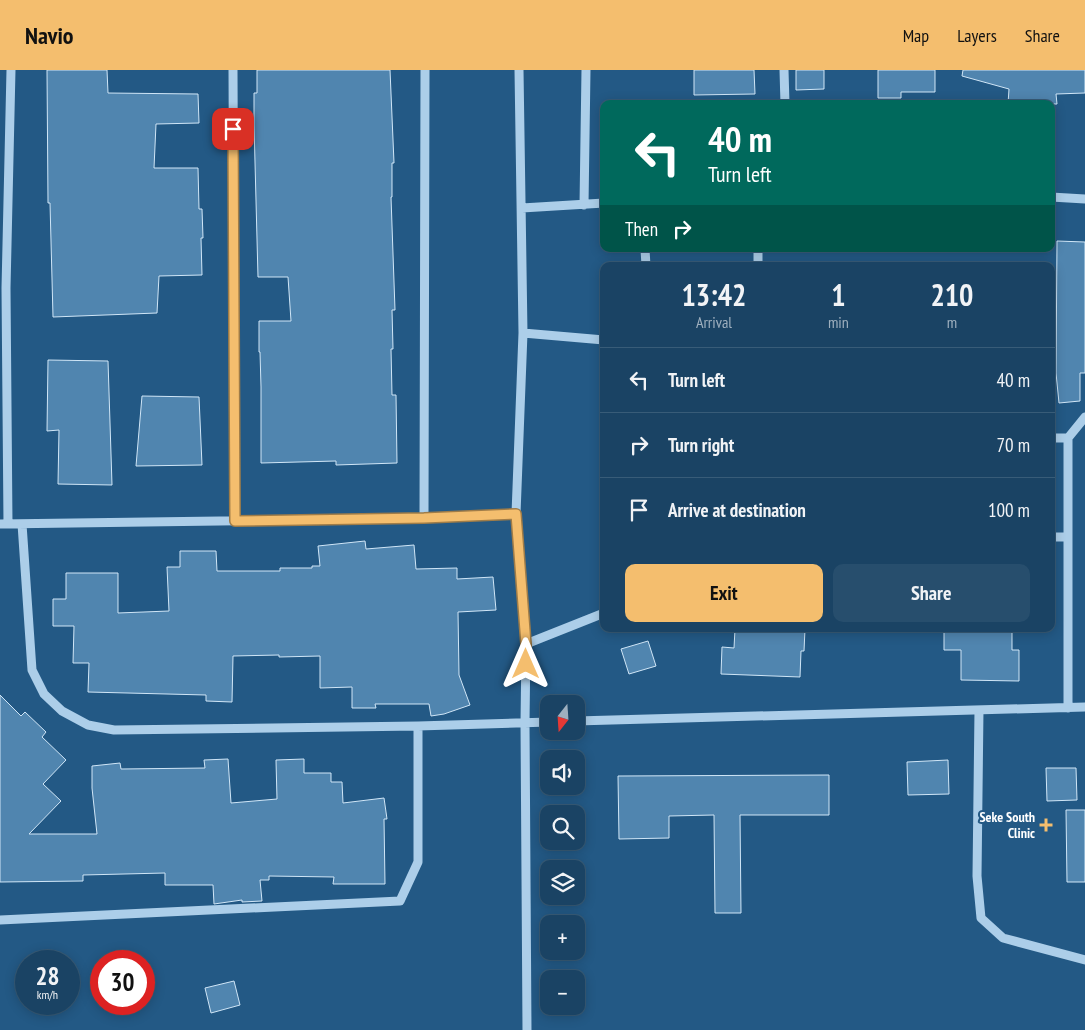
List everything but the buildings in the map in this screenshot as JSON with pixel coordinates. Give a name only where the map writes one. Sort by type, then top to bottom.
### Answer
[{"type":"street","points":[[11,70],[3,288],[4,524],[424,518],[516,514]]},
{"type":"street","points":[[233,70],[235,521]]},
{"type":"street","points":[[424,518],[425,70]]},
{"type":"street","points":[[519,70],[523,333],[516,514],[526,644],[527,1030]]},
{"type":"street","points":[[584,205],[586,70]]},
{"type":"street","points":[[784,70],[785,100]]},
{"type":"street","points":[[1055,197],[1085,199]]},
{"type":"street","points":[[522,208],[600,203]]},
{"type":"street","points":[[523,333],[600,340]]},
{"type":"street","points":[[1068,708],[1068,438],[1085,417]]},
{"type":"street","points":[[1055,438],[1068,438]]},
{"type":"street","points":[[22,524],[32,670],[44,694],[62,711],[88,725],[114,730],[540,722]]},
{"type":"street","points":[[1055,537],[1067,537]]},
{"type":"street","points":[[526,644],[600,615]]},
{"type":"street","points":[[585,722],[1085,707]]},
{"type":"street","points":[[979,710],[977,876],[981,918],[1003,938],[1085,960]]},
{"type":"street","points":[[0,920],[400,901],[418,862],[418,726]]},
{"type":"place","name":"Seke South Clinic","points":[[1046,825]]},
{"type":"route","points":[[233,129],[235,521],[424,518],[516,514],[526,664]]}]
